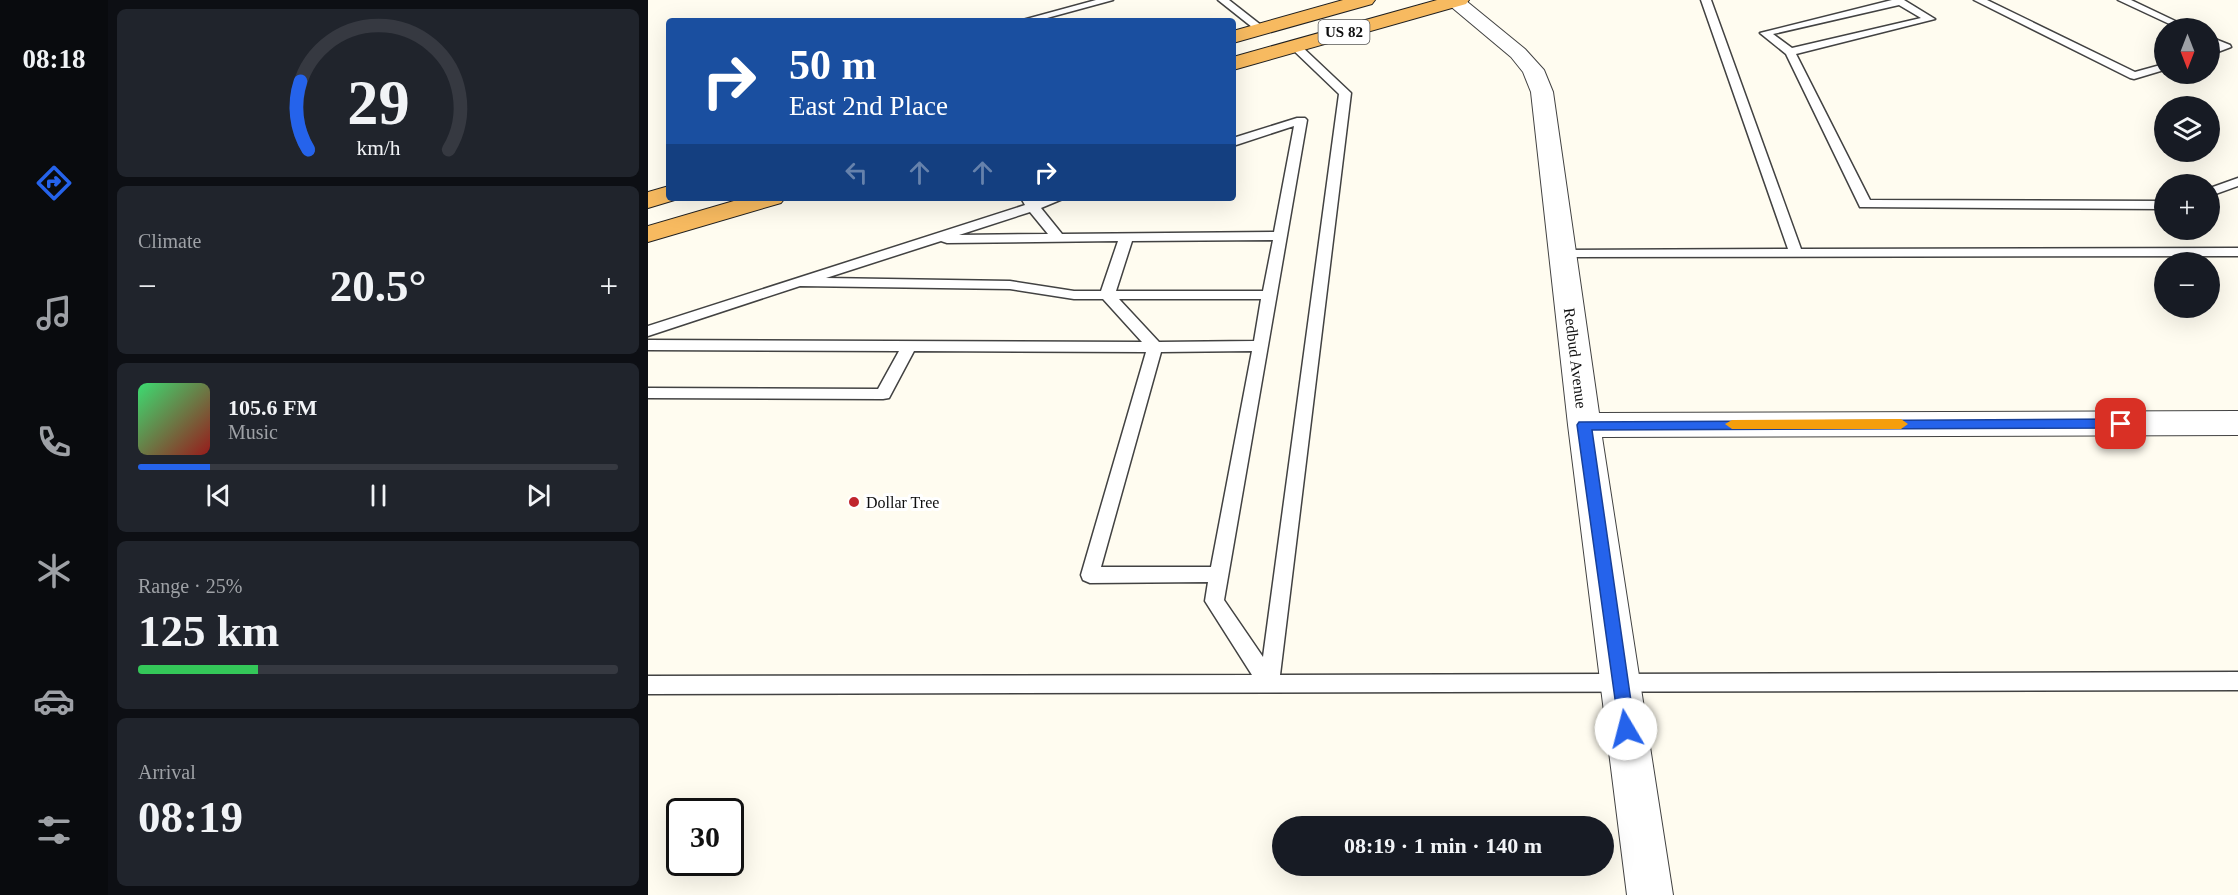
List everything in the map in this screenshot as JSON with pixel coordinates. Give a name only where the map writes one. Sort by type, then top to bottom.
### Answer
[{"type":"highway","name":"US 82","points":[[1236,36],[1365,0]]},
{"type":"highway","name":"US 82","points":[[1236,63],[1455,0]]},
{"type":"highway","points":[[648,200],[666,195]]},
{"type":"highway","points":[[648,234],[762,201]]},
{"type":"street","name":"Redbud Avenue","points":[[1455,0],[1518,53],[1533,70],[1542,93],[1584,425],[1650,895]]},
{"type":"street","points":[[1584,425],[2238,423]]},
{"type":"lane","points":[[1032,18],[1054,10],[1108,0]]},
{"type":"lane","points":[[1223,0],[1261,29]]},
{"type":"lane","points":[[1706,0],[1796,254]]},
{"type":"lane","points":[[1979,0],[2134,76],[2154,70]]},
{"type":"lane","points":[[2124,0],[2163,18]]},
{"type":"lane","points":[[1790,52],[1930,19],[1899,1],[1765,33],[1790,52],[1865,204],[2154,205]]},
{"type":"lane","points":[[1269,683],[1345,93],[1295,46]]},
{"type":"lane","points":[[1236,141],[1300,120],[1214,601],[1269,683]]},
{"type":"lane","points":[[2220,188],[2238,182]]},
{"type":"lane","points":[[648,331],[930,240],[1030,202],[1058,238]]},
{"type":"lane","points":[[930,240],[1279,236]]},
{"type":"lane","points":[[1107,295],[1126,238]]},
{"type":"lane","points":[[1562,254],[2238,252]]},
{"type":"lane","points":[[795,282],[1010,285],[1074,295],[1270,295]]},
{"type":"lane","points":[[1107,295],[1155,347]]},
{"type":"lane","points":[[648,345],[1260,346]]},
{"type":"lane","points":[[648,393],[883,394],[909,346]]},
{"type":"lane","points":[[1155,347],[1090,575],[1218,574]]},
{"type":"lane","points":[[648,685],[2238,681]]},
{"type":"slow traffic","points":[[1732,424],[1901,424]]},
{"type":"place","name":"Dollar Tree","points":[[854,502]]},
{"type":"route","points":[[1626,729],[1584,425],[2121,424]]}]
